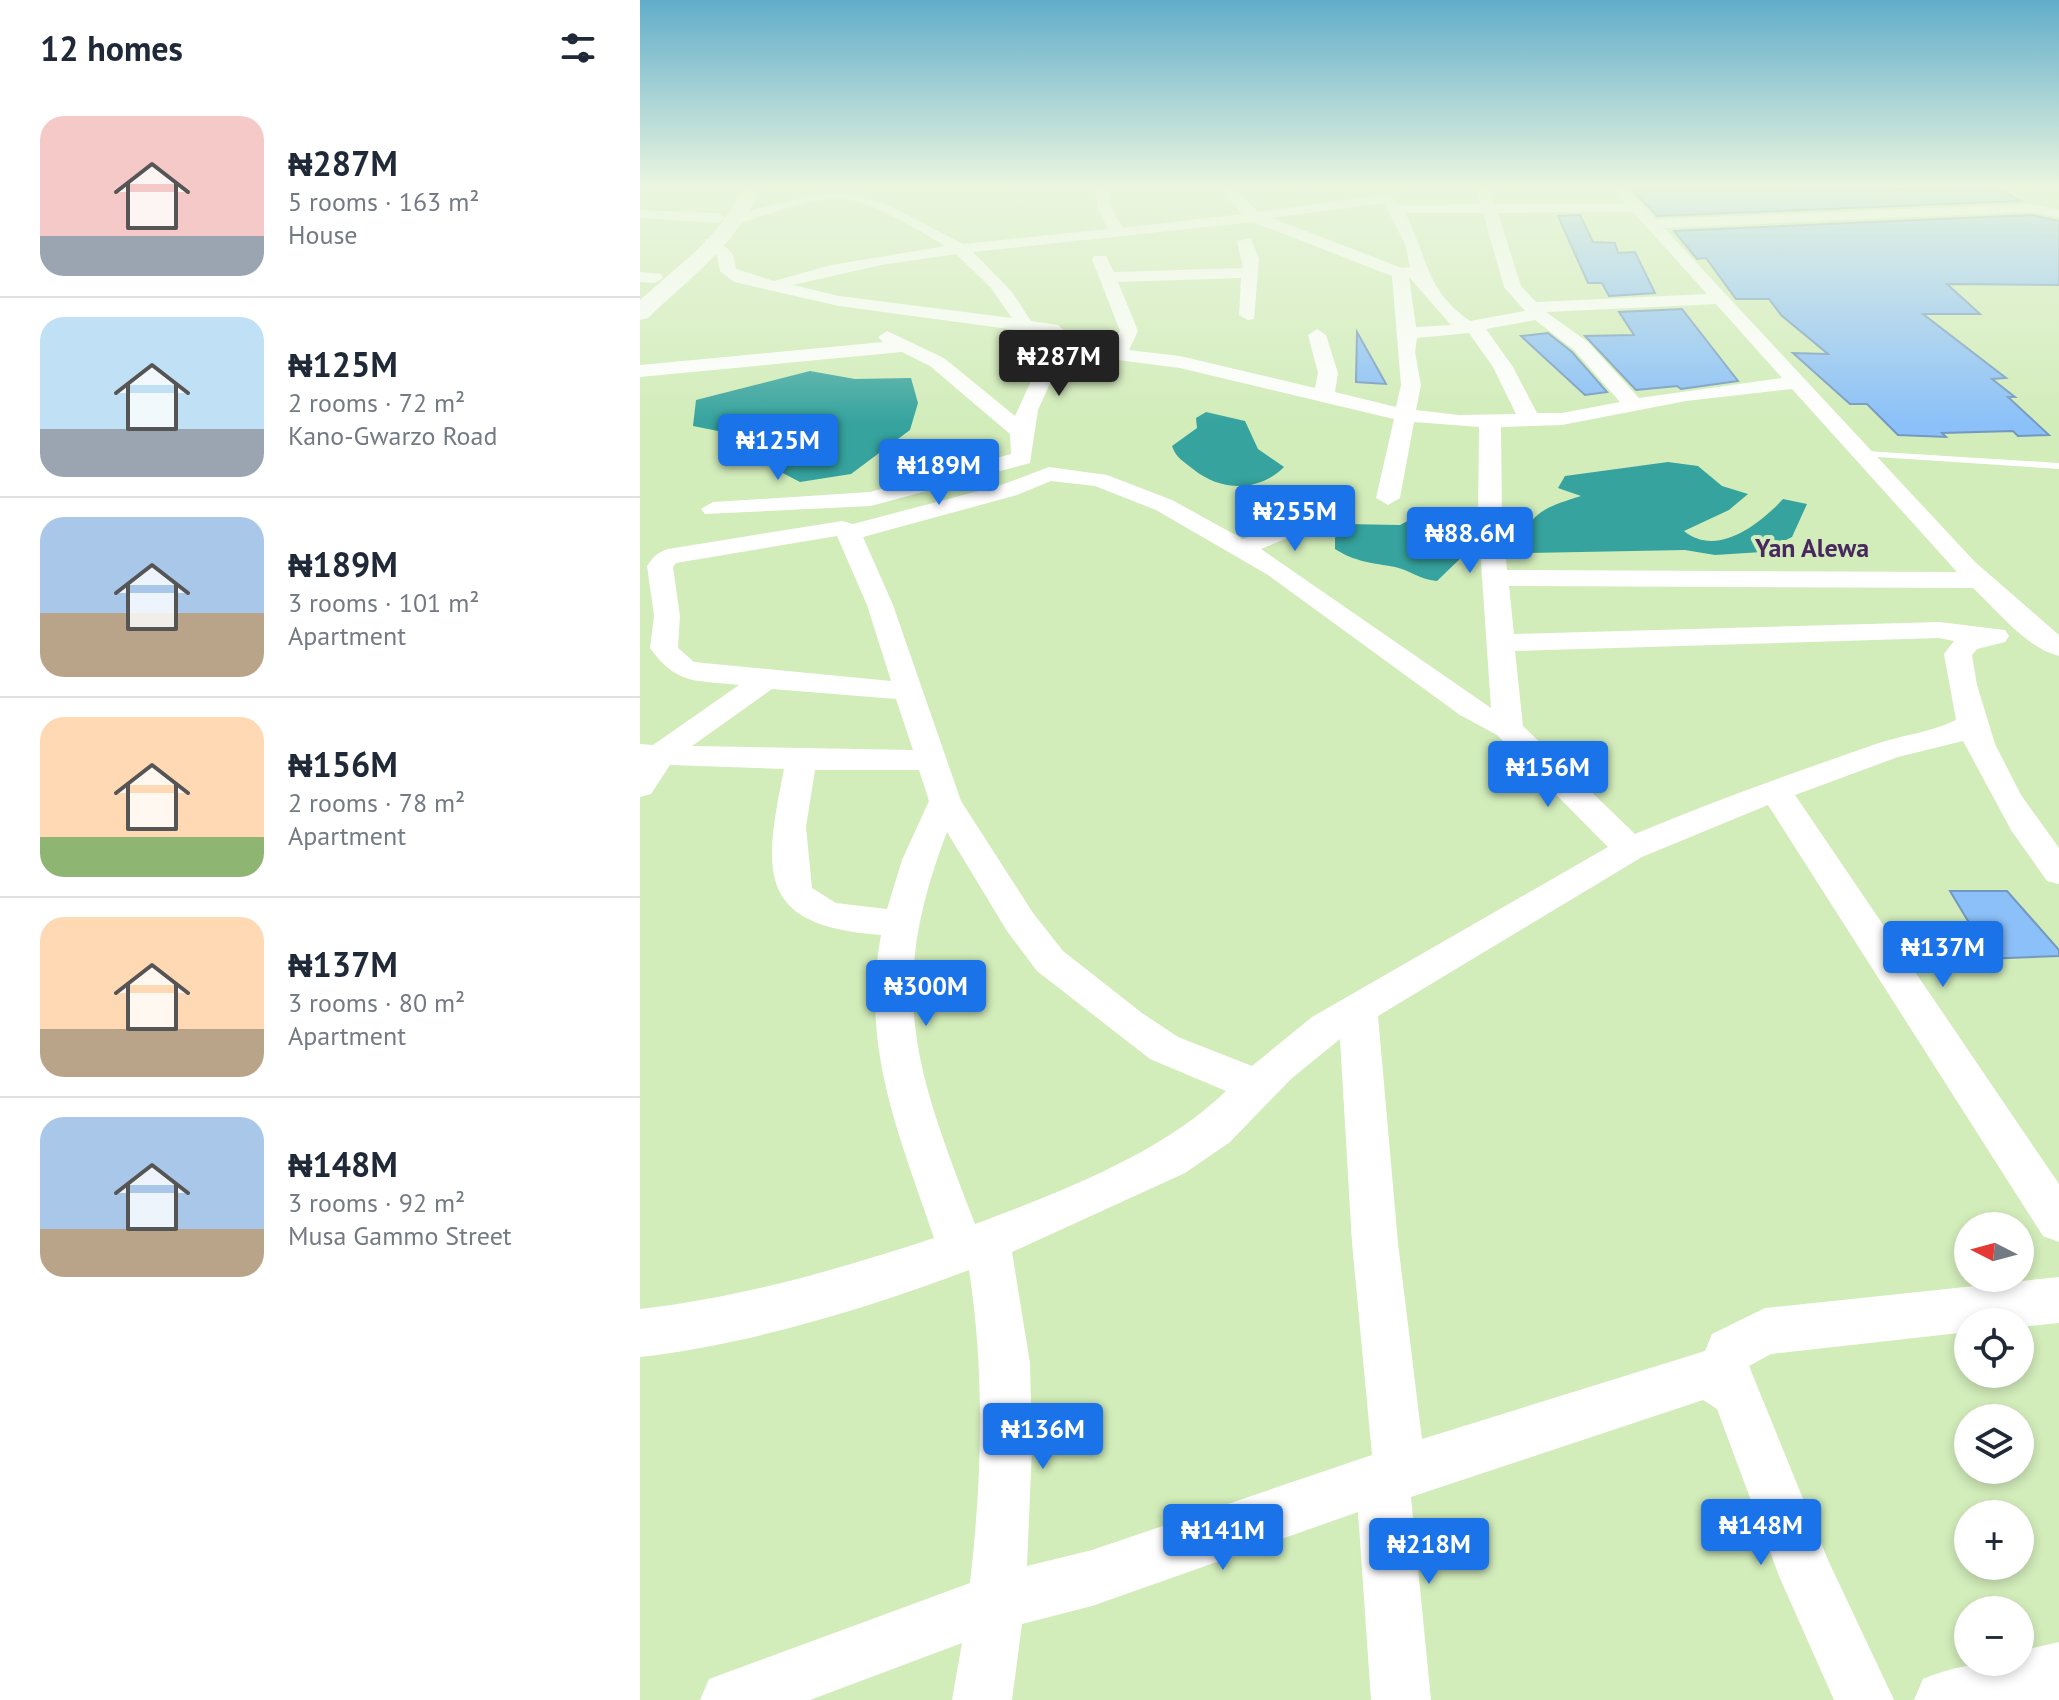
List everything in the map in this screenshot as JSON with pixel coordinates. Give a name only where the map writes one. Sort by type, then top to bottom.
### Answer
[{"type":"main road","points":[[645,283],[674,264]]},
{"type":"main road","points":[[640,313],[684,264]]},
{"type":"street","points":[[727,264],[733,275],[839,301],[1051,329],[1067,346],[1194,365],[1405,415],[1490,423],[1530,421],[1686,395],[1797,382]]},
{"type":"street","points":[[777,285],[868,264]]},
{"type":"street","points":[[975,264],[1014,306],[1024,325]]},
{"type":"street","points":[[1103,264],[1129,331],[1118,354]]},
{"type":"street","points":[[1248,315],[1245,295],[1250,264]]},
{"type":"street","points":[[1387,264],[1409,272],[1436,301],[1491,345],[1530,421]]},
{"type":"street","points":[[1388,498],[1411,385],[1404,340],[1408,333],[1409,272],[1418,264]]},
{"type":"street","points":[[1504,264],[1509,280],[1536,310],[1567,333],[1634,405]]},
{"type":"street","points":[[1690,264],[1980,580],[2027,624],[2059,648]]},
{"type":"street","points":[[1110,277],[1250,273]]},
{"type":"street","points":[[1408,333],[1470,326],[1536,310],[1721,299]]},
{"type":"street","points":[[839,301],[844,317],[937,362],[1022,433]]},
{"type":"street","points":[[1317,335],[1328,373],[1324,396]]},
{"type":"street","points":[[640,371],[906,346]]},
{"type":"street","points":[[1022,458],[1022,433],[1045,374],[1067,346]]},
{"type":"street","points":[[1490,423],[1488,492],[1508,728]]},
{"type":"street","points":[[713,509],[845,521],[894,495],[1022,458],[1049,474]]},
{"type":"street","points":[[907,691],[686,670],[664,648],[667,616],[662,601],[661,563],[674,554],[988,496],[1049,474],[1074,475],[1117,486],[1197,521],[1350,620],[1471,709],[1508,728],[1630,849]]},
{"type":"street","points":[[1240,549],[1333,511]]},
{"type":"street","points":[[845,521],[880,605],[945,801],[1020,922],[1050,961],[1164,1048],[1258,1086]]},
{"type":"street","points":[[1495,578],[1980,580]]},
{"type":"street","points":[[2027,624],[2022,630],[1967,643],[1958,654],[1976,743],[2001,790],[2059,872]]},
{"type":"street","points":[[1500,643],[1939,630],[1988,638]]},
{"type":"street","points":[[640,787],[651,754],[767,679]]},
{"type":"street","points":[[640,1333],[684,1328],[853,1287],[975,1246],[1170,1160],[1215,1129],[1258,1086],[1326,1028],[1630,849],[1775,790],[1891,749],[1942,739],[1973,723]]},
{"type":"street","points":[[651,754],[801,760],[929,760]]},
{"type":"street","points":[[801,760],[789,827],[795,892],[801,900],[832,913],[902,923]]},
{"type":"street","points":[[1775,790],[2059,1222]]},
{"type":"street","points":[[945,801],[912,873],[902,923],[892,1010],[897,1055],[975,1246],[1005,1360],[1006,1440],[999,1601],[982,1700]]},
{"type":"street","points":[[1358,1010],[1392,1477],[1389,1586],[1401,1700]]},
{"type":"street","points":[[1721,1379],[1729,1351],[1765,1331],[2059,1300]]},
{"type":"street","points":[[730,1700],[999,1601],[1092,1578],[1249,1521],[1703,1375],[1721,1379],[1736,1392],[1807,1576],[1864,1700]]},
{"type":"street","points":[[1944,1700],[2059,1671]]},
{"type":"lane","points":[[1866,454],[2059,466]]},
{"type":"water","points":[[810,371],[855,379],[911,378],[918,403],[910,430],[851,474],[800,482],[775,469],[761,431],[743,436],[693,426],[696,400]]},
{"type":"water","points":[[1206,412],[1245,421],[1258,449],[1284,467],[1263,481],[1239,486],[1215,482],[1193,469],[1172,446],[1197,428],[1196,418]]},
{"type":"water","points":[[1668,462],[1698,466],[1722,486],[1748,494],[1729,510],[1684,531],[1697,538],[1710,541],[1737,534],[1762,518],[1783,499],[1807,504],[1792,537],[1762,552],[1715,555],[1685,550],[1528,553],[1518,545],[1535,517],[1581,496],[1558,488],[1565,476]]},
{"type":"water","points":[[1417,516],[1441,523],[1468,551],[1437,581],[1400,568],[1357,559],[1335,549],[1335,538],[1345,524],[1400,525]]},
{"type":"building","points":[[1580,264],[1641,264],[1655,293],[1609,296],[1602,283],[1588,283]]},
{"type":"building","points":[[1711,264],[2059,264],[2059,285],[1947,284],[1980,314],[1923,314],[2006,378],[1992,379],[2015,397],[2008,397],[2049,435],[2018,436],[2013,431],[1942,433],[1946,437],[1898,435],[1867,404],[1850,404],[1793,353],[1828,354],[1781,315],[1769,299],[1736,299]]},
{"type":"building","points":[[1682,309],[1738,381],[1681,389],[1677,386],[1636,390],[1585,336],[1634,335],[1619,312]]},
{"type":"building","points":[[1357,332],[1386,384],[1356,382]]},
{"type":"building","points":[[1548,333],[1572,352],[1607,392],[1585,395],[1521,336]]},
{"type":"building","points":[[1950,891],[2007,891],[2059,950],[2059,956],[1982,959],[1959,927],[1971,926]]},
{"type":"district","name":"Yan Alewa","points":[[1812,547]]}]
